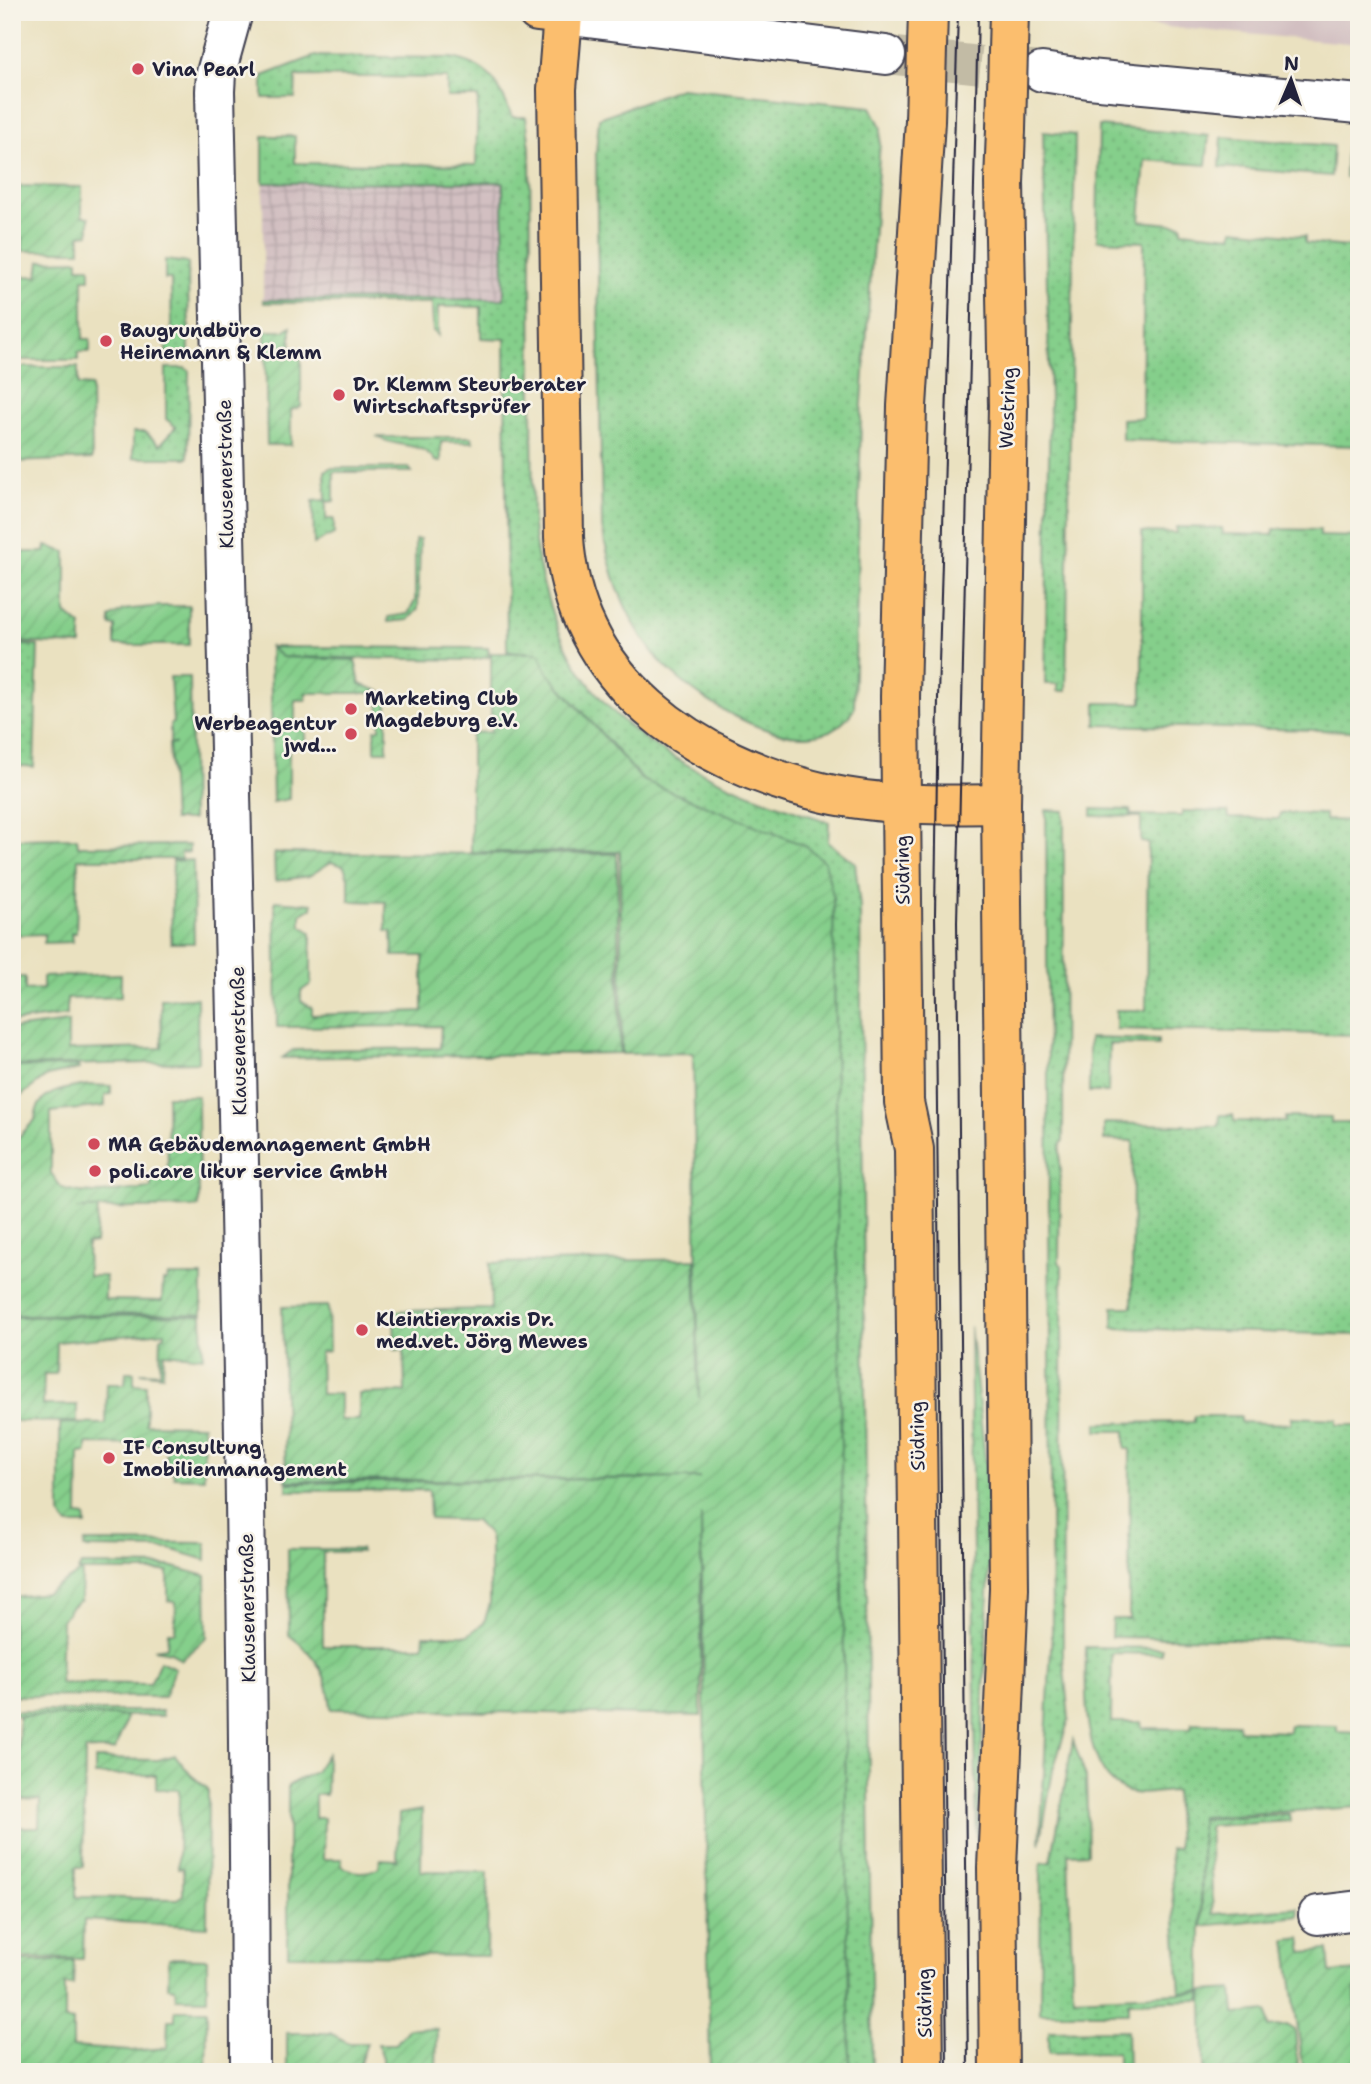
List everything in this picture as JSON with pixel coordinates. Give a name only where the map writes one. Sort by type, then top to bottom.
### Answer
[{"type":"main road","points":[[901,801],[907,406],[925,121],[928,12]]},
{"type":"main road","name":"Westring","points":[[1001,804],[1008,405],[1004,183],[1009,12]]},
{"type":"main road","points":[[550,14],[557,89],[565,554],[572,593],[596,645],[614,672],[643,705],[684,736],[747,766],[826,793],[901,801],[1001,804],[1009,1574],[997,1868],[999,2072]]},
{"type":"main road","name":"Südring","points":[[901,801],[904,1102],[914,1149],[924,2072]]},
{"type":"street","name":"Klausenerstraße","points":[[233,12],[216,73],[215,91],[236,892],[249,1722],[250,2072]]},
{"type":"street","points":[[550,14],[886,55]]},
{"type":"street","points":[[1042,72],[1088,79],[1359,104]]},
{"type":"street","points":[[1318,1914],[1359,1910]]},
{"type":"shaded area","points":[[996,12],[1359,12],[1359,44]]},
{"type":"shaded area","points":[[263,183],[504,183],[504,299],[263,300]]},
{"type":"green space","points":[[315,56],[452,58],[465,61],[491,78],[512,117],[526,117],[530,148],[533,526],[545,591],[565,644],[593,688],[627,725],[669,754],[717,780],[829,822],[828,842],[855,863],[860,907],[872,2072],[837,2072],[663,810],[642,779],[547,672],[539,653],[507,651],[505,339],[481,338],[481,307],[438,307],[438,336],[433,331],[432,303],[264,303],[263,300],[504,299],[503,182],[263,183],[263,136],[295,136],[295,163],[476,165],[478,97],[447,97],[447,78],[296,76],[295,98],[263,98],[263,76]]},
{"type":"green space","points":[[680,88],[871,107],[881,127],[861,417],[854,709],[835,728],[809,736],[780,733],[749,723],[719,707],[667,669],[641,636],[625,606],[605,544],[602,527],[596,154],[599,118]]},
{"type":"green space","points":[[1099,126],[1209,136],[1206,165],[1145,160],[1140,221],[1182,225],[1182,231],[1232,236],[1234,229],[1305,236],[1305,243],[1359,248],[1359,446],[1122,440],[1122,419],[1142,418],[1144,242],[1097,240]]},
{"type":"green space","points":[[1043,132],[1075,135],[1066,691],[1058,691],[1058,684],[1045,684],[1050,402]]},
{"type":"green space","points":[[1222,137],[1333,146],[1331,176],[1220,167]]},
{"type":"green space","points":[[1346,147],[1359,148],[1359,178],[1345,177]]},
{"type":"green space","points":[[18,186],[82,187],[82,216],[89,217],[89,234],[80,235],[80,251],[22,251],[23,238],[14,237]]},
{"type":"green space","points":[[78,260],[78,267],[90,267],[90,279],[83,279],[83,339],[90,339],[90,352],[78,352],[78,360],[12,360],[13,261],[17,263],[18,277],[38,276],[40,261]]},
{"type":"green space","points":[[165,260],[188,263],[189,355],[166,355],[166,338],[172,338],[171,279],[165,279]]},
{"type":"green space","points":[[291,326],[291,351],[301,354],[301,407],[291,410],[291,445],[267,445],[265,331],[284,331]]},
{"type":"green space","points":[[12,367],[78,367],[78,385],[91,386],[92,459],[12,462]]},
{"type":"green space","points":[[166,368],[185,368],[189,371],[188,458],[133,458],[133,432],[145,432],[160,445],[176,427],[166,419]]},
{"type":"green space","points":[[378,437],[472,437],[473,442],[441,442],[441,462],[435,461],[430,454],[416,447]]},
{"type":"green space","points":[[330,468],[409,468],[412,472],[334,472],[334,501],[326,502],[326,519],[334,519],[334,534],[314,544],[313,501],[326,500],[325,471]]},
{"type":"green space","points":[[1176,527],[1222,528],[1223,534],[1273,535],[1274,529],[1320,530],[1320,536],[1359,537],[1359,731],[1096,725],[1096,703],[1142,703],[1142,532],[1176,533]]},
{"type":"green space","points":[[415,539],[420,539],[418,609],[408,620],[388,622],[388,617],[408,614],[415,601]]},
{"type":"green space","points":[[46,546],[66,552],[66,613],[81,626],[81,645],[12,642],[12,552],[45,552]]},
{"type":"green space","points":[[189,606],[189,645],[115,645],[115,626],[110,625],[110,618],[123,610]]},
{"type":"green space","points":[[12,644],[38,646],[34,767],[12,765]]},
{"type":"green space","points":[[270,647],[488,648],[489,657],[472,660],[282,657]]},
{"type":"green space","points":[[270,647],[282,657],[355,660],[360,684],[387,694],[387,751],[375,751],[375,730],[380,729],[379,693],[306,693],[306,700],[295,700],[295,722],[305,722],[305,744],[289,745],[289,799],[273,802]]},
{"type":"green space","points":[[491,653],[539,653],[547,672],[642,780],[806,846],[825,862],[833,896],[850,2072],[710,2072],[701,1515],[701,1716],[331,1709],[327,1686],[319,1667],[307,1650],[289,1635],[288,1549],[360,1549],[361,1552],[323,1552],[323,1646],[423,1646],[424,1635],[468,1635],[484,1623],[490,1603],[490,1542],[488,1534],[475,1521],[430,1519],[429,1490],[287,1491],[287,1483],[700,1478],[286,1481],[282,1307],[328,1306],[329,1351],[320,1352],[321,1394],[340,1394],[340,1420],[359,1420],[359,1394],[405,1392],[404,1350],[395,1350],[394,1311],[491,1309],[490,1263],[695,1259],[699,1398],[693,1053],[622,1054],[620,852],[471,852],[471,733],[491,732]]},
{"type":"green space","points":[[170,677],[190,677],[192,820],[173,820],[169,744],[176,744],[170,743],[170,724],[173,723]]},
{"type":"green space","points":[[1092,809],[1130,810],[1131,815],[1182,816],[1182,811],[1228,812],[1229,818],[1279,819],[1280,813],[1325,814],[1325,820],[1359,821],[1359,1035],[1116,1029],[1116,1010],[1146,1010],[1148,843],[1141,842],[1141,817],[1092,816]]},
{"type":"green space","points":[[1046,810],[1064,811],[1063,1140],[1060,1146],[1059,1262],[1062,1266],[1063,1658],[1069,1719],[1053,1770],[1040,1844],[1052,1630]]},
{"type":"green space","points":[[77,838],[78,846],[189,845],[189,852],[181,853],[181,859],[78,859],[76,933],[71,933],[72,942],[44,943],[44,934],[18,935],[15,839]]},
{"type":"green space","points":[[274,853],[617,854],[620,1053],[282,1058],[293,1050],[440,1048],[441,1026],[277,1027],[275,901],[312,904],[312,908],[301,914],[301,926],[311,932],[311,984],[301,991],[301,1001],[312,1008],[312,1015],[423,1011],[423,956],[393,956],[392,932],[386,931],[386,902],[349,901],[349,881],[344,866],[331,862],[309,876],[275,881]]},
{"type":"green space","points":[[193,860],[194,943],[171,943],[173,861]]},
{"type":"green space","points":[[121,974],[121,997],[67,999],[67,1015],[12,1022],[12,977],[25,977],[25,990],[43,989],[43,977]]},
{"type":"green space","points":[[197,998],[198,1062],[12,1066],[12,1029],[68,1022],[68,1050],[162,1048],[161,999]]},
{"type":"green space","points":[[1089,1038],[1158,1040],[1158,1045],[1109,1044],[1108,1092],[1089,1092]]},
{"type":"green space","points":[[78,1066],[79,1069],[47,1076],[18,1098],[12,1095],[12,1067]]},
{"type":"green space","points":[[89,1085],[111,1086],[111,1094],[105,1095],[105,1106],[51,1112],[51,1173],[62,1188],[84,1193],[151,1188],[151,1177],[168,1176],[167,1096],[198,1096],[199,1207],[76,1209],[98,1209],[95,1243],[87,1244],[88,1276],[105,1276],[105,1300],[162,1301],[163,1281],[167,1281],[168,1276],[202,1276],[202,1314],[12,1315],[12,1144],[35,1120],[37,1110],[46,1097],[62,1090]]},
{"type":"green space","points":[[1220,1115],[1233,1115],[1234,1121],[1285,1122],[1285,1117],[1331,1118],[1331,1123],[1359,1123],[1359,1335],[1113,1328],[1113,1307],[1132,1307],[1133,1141],[1104,1140],[1104,1123],[1219,1126]]},
{"type":"green space","points":[[202,1315],[203,1357],[164,1353],[163,1375],[140,1372],[160,1373],[161,1337],[165,1336],[165,1332],[57,1342],[56,1374],[44,1374],[43,1405],[77,1405],[77,1422],[12,1421],[12,1317]]},
{"type":"green space","points":[[970,1326],[986,1467],[990,1545],[977,1864]]},
{"type":"green space","points":[[126,1372],[134,1372],[134,1384],[146,1385],[146,1424],[203,1425],[204,1478],[174,1477],[173,1471],[166,1471],[166,1445],[87,1444],[87,1452],[79,1453],[78,1515],[85,1516],[86,1525],[68,1525],[60,1515],[60,1423],[106,1424],[107,1384],[125,1384]]},
{"type":"green space","points":[[1194,1416],[1240,1416],[1240,1422],[1291,1424],[1292,1417],[1337,1419],[1337,1425],[1359,1425],[1359,1641],[1111,1637],[1112,1619],[1129,1619],[1130,1449],[1125,1449],[1125,1431],[1097,1431],[1098,1423],[1194,1422]]},
{"type":"green space","points":[[85,1542],[206,1543],[206,1560],[170,1549],[84,1548]]},
{"type":"green space","points":[[81,1565],[170,1566],[206,1576],[207,1637],[181,1660],[171,1652],[154,1649],[167,1647],[168,1632],[175,1632],[176,1602],[168,1601],[168,1571],[78,1571]]},
{"type":"green space","points":[[82,1571],[81,1600],[71,1607],[62,1620],[60,1683],[150,1684],[160,1661],[175,1668],[164,1697],[12,1696],[12,1597],[46,1593]]},
{"type":"green space","points":[[1086,1647],[1162,1648],[1162,1654],[1112,1653],[1111,1722],[1141,1722],[1142,1728],[1191,1729],[1192,1723],[1238,1724],[1239,1730],[1289,1732],[1290,1725],[1337,1726],[1337,1732],[1359,1733],[1359,1807],[1201,1817],[1201,1991],[1180,1992],[1170,1849],[1178,1848],[1175,1791],[1132,1793],[1111,1781],[1101,1767],[1093,1748],[1086,1705]]},
{"type":"green space","points":[[12,1711],[162,1711],[163,1716],[12,1715]]},
{"type":"green space","points":[[19,1716],[126,1716],[115,1750],[85,1750],[83,1867],[76,1867],[76,1897],[177,1899],[183,1895],[183,1868],[178,1868],[179,1790],[156,1789],[156,1775],[95,1775],[95,1759],[158,1760],[175,1755],[191,1775],[208,1789],[207,1927],[84,1920],[83,1959],[14,1958],[12,2054],[12,1875],[15,1875],[15,1926],[18,1827],[39,1827],[40,1800],[18,1799]]},
{"type":"green space","points":[[1073,1740],[1086,1778],[1088,1853],[1068,1854],[1073,1998],[1201,1992],[1201,2000],[1128,2002],[1128,2013],[1040,2013],[1041,1863],[1051,1862]]},
{"type":"green space","points":[[327,1754],[326,1795],[315,1795],[315,1818],[324,1818],[323,1859],[342,1859],[341,1865],[360,1872],[379,1867],[380,1859],[397,1860],[399,1814],[422,1810],[421,1871],[488,1872],[487,1956],[288,1955],[288,1785],[315,1772]]},
{"type":"green space","points":[[1289,1814],[1290,1821],[1209,1826],[1213,1914],[1298,1908],[1299,1916],[1202,1926],[1201,1819]]},
{"type":"green space","points":[[1301,1938],[1303,1952],[1328,1950],[1330,1973],[1359,1971],[1359,1989],[1355,1990],[1359,2072],[1204,2072],[1203,1991],[1233,1989],[1235,2014],[1267,2011],[1269,2027],[1287,2025],[1295,2030],[1298,2067],[1303,2067],[1286,1940]]},
{"type":"green space","points":[[169,1958],[207,1959],[207,1999],[176,1998],[175,1988],[168,1987]]},
{"type":"green space","points":[[15,1961],[74,1961],[73,1985],[65,1985],[65,2020],[73,2021],[73,2047],[130,2051],[167,2048],[168,2020],[175,2020],[175,2010],[207,2010],[206,2072],[13,2072]]},
{"type":"green space","points":[[409,2028],[437,2029],[436,2072],[383,2072],[383,2058],[378,2044],[396,2044]]},
{"type":"green space","points":[[1127,2030],[1128,2072],[1117,2072],[1117,2052],[1049,2053],[1049,2031]]},
{"type":"green space","points":[[287,2033],[330,2033],[349,2043],[367,2043],[358,2068],[287,2072]]},
{"type":"tunnel","points":[[886,55],[1040,71]]},
{"type":"tram line","points":[[947,2072],[935,914],[938,698],[958,12]]},
{"type":"tram line","points":[[968,2072],[957,922],[978,12]]},
{"type":"place","name":"Vina Pearl","points":[[138,69]]},
{"type":"place","name":"Baugrundbüro Heinemann & Klemm","points":[[106,341]]},
{"type":"place","name":"Dr. Klemm Steurberater Wirtschaftsprüfer","points":[[339,395]]},
{"type":"place","name":"Marketing Club Magdeburg e.V.","points":[[351,709]]},
{"type":"place","name":"Werbeagentur jwd...","points":[[351,734]]},
{"type":"place","name":"MA Gebäudemanagement GmbH","points":[[94,1144]]},
{"type":"place","name":"poli.care likur service GmbH","points":[[95,1171]]},
{"type":"place","name":"Kleintierpraxis Dr. med.vet. Jörg Mewes","points":[[362,1330]]},
{"type":"place","name":"IF Consultung Imobilienmanagement","points":[[109,1458]]}]
